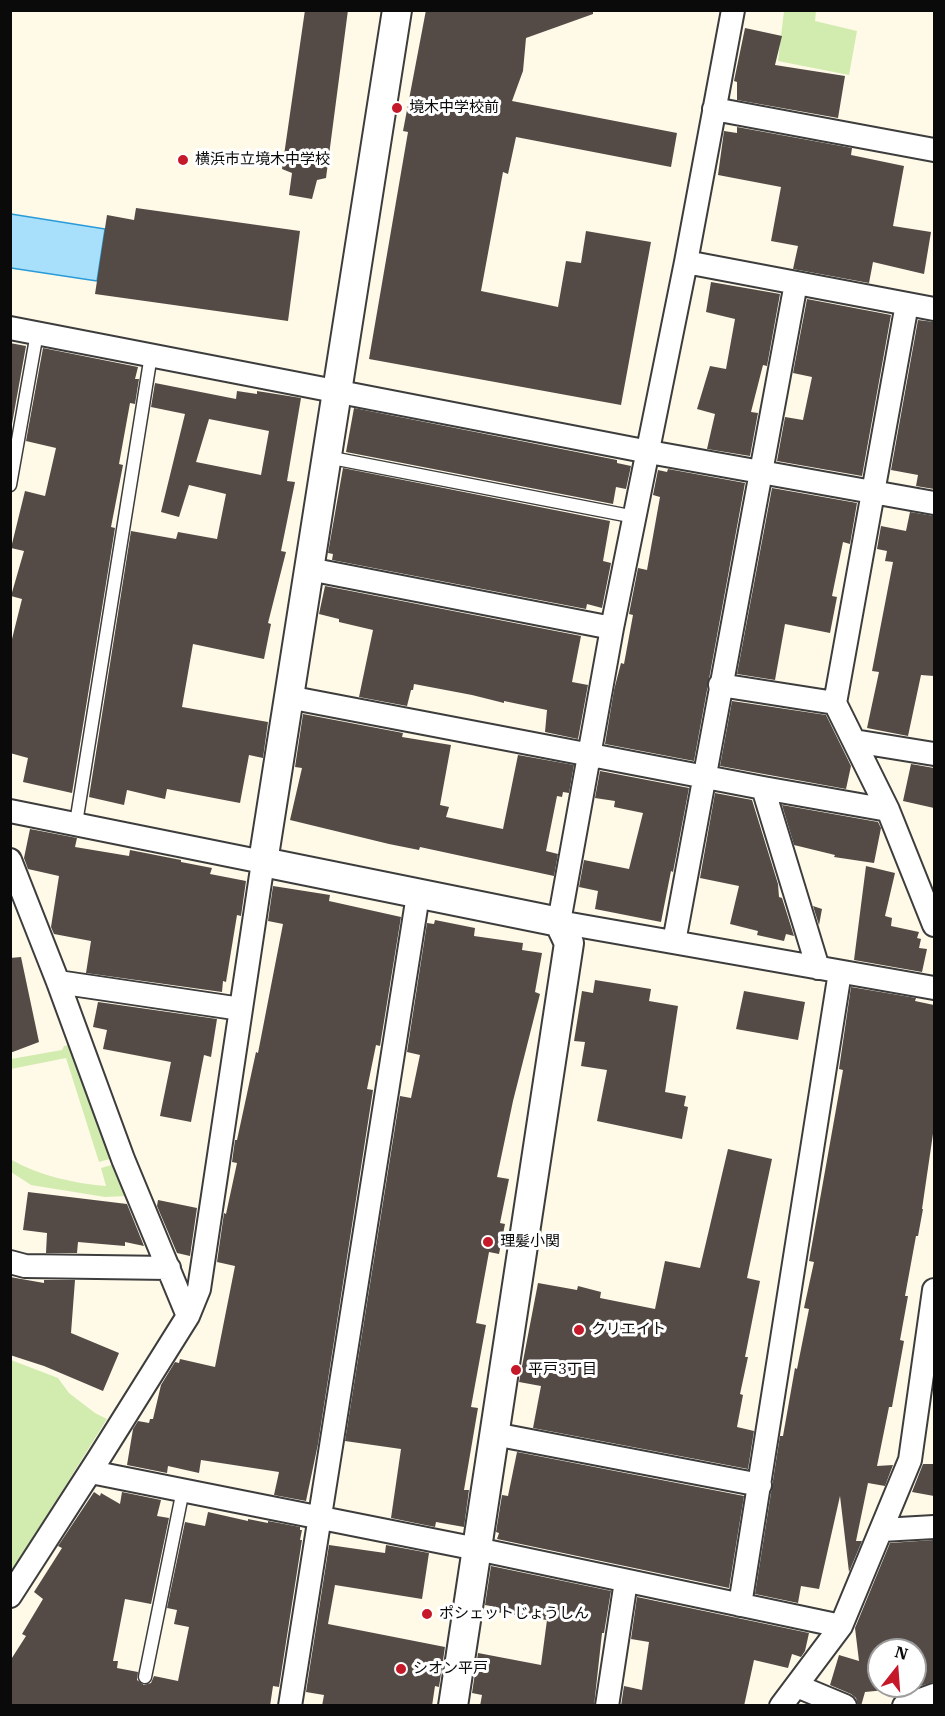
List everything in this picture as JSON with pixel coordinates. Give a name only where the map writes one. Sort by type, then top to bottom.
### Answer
[{"type":"street","points":[[10,1596],[91,1472],[188,1316],[199,1289],[288,697],[398,10]]},
{"type":"street","points":[[453,1706],[569,943],[559,922],[612,628],[649,452],[733,10]]},
{"type":"street","points":[[714,109],[934,150]]},
{"type":"street","points":[[686,262],[934,309]]},
{"type":"street","points":[[674,942],[796,284]]},
{"type":"street","points":[[907,304],[835,703],[888,810],[934,925]]},
{"type":"street","points":[[10,328],[649,452],[934,503]]},
{"type":"street","points":[[309,568],[612,628]]},
{"type":"street","points":[[720,685],[835,703]]},
{"type":"street","points":[[288,697],[888,810]]},
{"type":"street","points":[[854,741],[934,754]]},
{"type":"street","points":[[763,788],[818,968]]},
{"type":"street","points":[[10,811],[418,895],[934,988]]},
{"type":"street","points":[[10,860],[123,1159],[188,1316]]},
{"type":"street","points":[[290,1706],[418,895]]},
{"type":"street","points":[[740,1605],[840,972]]},
{"type":"street","points":[[58,982],[241,1009]]},
{"type":"street","points":[[10,1262],[25,1266],[169,1268]]},
{"type":"street","points":[[781,1706],[841,1626],[910,1460],[932,1320],[934,1290]]},
{"type":"street","points":[[494,1434],[759,1485]]},
{"type":"street","points":[[91,1472],[477,1549],[841,1626]]},
{"type":"street","points":[[882,1530],[934,1527]]},
{"type":"street","points":[[607,1706],[626,1581]]},
{"type":"street","points":[[797,1686],[845,1706]]},
{"type":"street","points":[[904,1706],[934,1695]]},
{"type":"lane","points":[[10,484],[36,333]]},
{"type":"lane","points":[[76,823],[151,355]]},
{"type":"lane","points":[[326,457],[635,517]]},
{"type":"lane","points":[[145,1677],[183,1490]]},
{"type":"green space","points":[[784,11],[816,11],[815,21],[857,31],[849,75],[778,61]]},
{"type":"green space","points":[[69,1045],[113,1158],[99,1162],[66,1058],[11,1069],[11,1059],[62,1050],[64,1046]]},
{"type":"green space","points":[[10,1159],[57,1178],[106,1186],[101,1168],[115,1164],[127,1196],[105,1197],[31,1185],[11,1172]]},
{"type":"green space","points":[[11,1360],[58,1378],[69,1393],[95,1413],[107,1419],[11,1573]]},
{"type":"water","points":[[11,214],[105,229],[97,281],[11,268]]},
{"type":"building","points":[[305,10],[348,10],[326,178],[317,180],[312,199],[289,195],[292,173],[282,169]]},
{"type":"building","points":[[426,10],[593,10],[593,14],[526,38],[523,71],[512,101],[677,133],[671,167],[516,137],[508,174],[503,172],[481,291],[558,307],[566,261],[581,263],[586,231],[651,242],[621,405],[369,359],[408,132],[403,131]]},
{"type":"building","points":[[745,28],[782,36],[775,65],[845,76],[838,118],[737,100],[737,82],[734,81]]},
{"type":"building","points":[[737,127],[852,148],[851,155],[904,166],[893,226],[931,232],[924,274],[873,262],[869,283],[793,269],[798,246],[771,241],[781,187],[718,175],[724,131],[737,133]]},
{"type":"building","points":[[136,208],[300,231],[288,321],[95,294],[107,215],[134,220]]},
{"type":"building","points":[[711,282],[780,294],[767,366],[763,365],[751,412],[758,413],[750,456],[707,449],[715,414],[697,409],[710,366],[726,369],[735,319],[706,312]]},
{"type":"building","points":[[807,299],[891,315],[862,476],[777,461],[785,417],[803,420],[812,377],[793,373]]},
{"type":"building","points":[[918,320],[934,322],[934,489],[916,486],[918,475],[891,470]]},
{"type":"building","points":[[10,343],[26,346],[10,435]]},
{"type":"building","points":[[43,348],[138,367],[135,379],[139,379],[135,404],[130,403],[119,464],[123,465],[111,527],[115,528],[72,793],[23,782],[28,758],[10,753],[10,647],[22,599],[11,596],[24,551],[11,548],[25,491],[45,496],[56,448],[26,441]]},
{"type":"building","points":[[155,383],[236,399],[237,391],[257,394],[257,391],[301,398],[287,481],[295,482],[281,551],[286,552],[268,623],[271,624],[264,659],[193,644],[182,707],[268,722],[263,758],[249,755],[240,803],[167,789],[165,799],[127,790],[124,805],[89,797],[131,531],[176,539],[178,532],[217,539],[226,494],[189,485],[179,517],[161,512],[185,414],[151,407]],"holes":[[[209,419],[269,431],[261,475],[196,462]]]},
{"type":"building","points":[[354,408],[617,460],[617,463],[631,466],[626,489],[616,487],[613,504],[346,452]]},
{"type":"building","points":[[343,468],[610,521],[603,561],[611,563],[602,608],[587,604],[586,609],[332,560],[333,554],[328,553]]},
{"type":"building","points":[[668,469],[745,483],[694,761],[605,744],[614,690],[621,663],[624,664],[633,615],[629,614],[638,568],[647,570],[660,497],[653,495],[658,470],[667,472]]},
{"type":"building","points":[[772,488],[857,503],[850,544],[843,542],[832,596],[837,597],[830,633],[785,624],[775,680],[737,674]]},
{"type":"building","points":[[910,512],[934,516],[934,676],[921,675],[908,736],[867,728],[879,672],[872,671],[893,562],[885,561],[887,551],[877,549],[881,526],[906,531]]},
{"type":"building","points":[[325,586],[581,636],[572,682],[588,685],[578,739],[545,732],[547,710],[504,701],[504,703],[414,684],[407,706],[359,697],[373,630],[339,622],[339,619],[319,614]]},
{"type":"building","points":[[732,701],[826,715],[851,766],[846,789],[720,766]]},
{"type":"building","points":[[303,714],[403,733],[402,737],[451,745],[440,805],[449,807],[446,817],[503,829],[518,755],[574,765],[569,793],[563,792],[562,797],[557,796],[546,851],[558,854],[554,876],[420,847],[419,850],[389,844],[290,820],[302,768],[295,767]]},
{"type":"building","points":[[911,764],[934,768],[934,808],[903,801]]},
{"type":"building","points":[[600,771],[689,788],[661,922],[595,909],[598,891],[579,887],[584,860],[629,869],[643,813],[614,807],[615,801],[595,798]]},
{"type":"building","points":[[715,793],[752,800],[778,884],[779,897],[782,898],[794,936],[786,934],[784,941],[757,935],[758,931],[730,924],[739,886],[700,878]]},
{"type":"building","points":[[782,805],[878,822],[881,828],[874,863],[834,857],[835,855],[794,845]]},
{"type":"building","points":[[30,829],[77,838],[75,847],[129,856],[130,850],[181,860],[181,862],[212,868],[210,874],[246,881],[241,916],[237,915],[226,982],[223,981],[222,992],[86,973],[91,941],[54,934],[51,927],[59,876],[28,869],[24,858]]},
{"type":"building","points":[[866,866],[895,873],[885,916],[892,918],[891,926],[919,932],[917,938],[921,939],[919,948],[927,949],[922,972],[854,960]]},
{"type":"building","points":[[273,886],[330,895],[329,901],[401,917],[380,1046],[376,1045],[367,1089],[373,1090],[318,1444],[306,1501],[274,1495],[279,1472],[201,1460],[199,1473],[168,1466],[167,1473],[127,1465],[133,1429],[138,1421],[149,1423],[150,1419],[153,1419],[161,1385],[175,1362],[179,1363],[180,1359],[215,1367],[235,1266],[217,1262],[224,1213],[226,1214],[237,1163],[232,1162],[235,1140],[237,1140],[256,1052],[258,1053],[283,924],[268,921]]},
{"type":"building","points":[[813,906],[822,909],[819,925]]},
{"type":"building","points":[[435,920],[475,928],[474,936],[523,943],[522,950],[542,953],[535,992],[540,994],[513,1101],[497,1177],[509,1179],[500,1223],[505,1224],[499,1254],[489,1252],[476,1323],[486,1325],[471,1407],[478,1408],[464,1490],[469,1490],[464,1527],[436,1522],[435,1527],[391,1518],[401,1449],[345,1441],[400,1096],[411,1098],[420,1055],[407,1052],[427,923],[434,924]]},
{"type":"building","points":[[21,957],[39,1042],[10,1053],[10,958]]},
{"type":"building","points":[[595,980],[651,989],[649,1001],[678,1006],[665,1092],[686,1096],[684,1106],[688,1107],[682,1139],[597,1121],[607,1070],[581,1066],[585,1042],[574,1041],[582,991],[593,993]]},
{"type":"building","points":[[851,987],[916,998],[915,1001],[934,1005],[934,1127],[923,1209],[905,1296],[908,1296],[900,1340],[904,1341],[892,1407],[889,1407],[877,1466],[893,1465],[885,1486],[868,1483],[856,1541],[862,1541],[849,1572],[840,1496],[819,1589],[801,1586],[798,1603],[755,1594],[780,1436],[783,1436],[795,1368],[797,1369],[809,1309],[804,1308],[814,1262],[809,1261],[843,1070],[839,1069]]},
{"type":"building","points":[[744,991],[805,1002],[798,1040],[736,1029]]},
{"type":"building","points":[[98,1002],[217,1019],[211,1057],[204,1055],[191,1122],[160,1116],[171,1062],[103,1049],[107,1030],[93,1027]]},
{"type":"building","points":[[728,1149],[772,1159],[747,1278],[760,1281],[745,1357],[748,1357],[740,1394],[743,1395],[737,1427],[754,1431],[748,1469],[533,1428],[541,1386],[519,1382],[538,1283],[577,1290],[578,1286],[601,1292],[600,1298],[655,1309],[665,1261],[700,1268]]},
{"type":"building","points":[[28,1192],[127,1204],[144,1246],[125,1242],[125,1246],[78,1242],[77,1253],[46,1253],[47,1233],[23,1230]]},
{"type":"building","points":[[158,1200],[197,1208],[190,1256],[177,1253],[157,1206]]},
{"type":"building","points":[[10,1277],[44,1283],[44,1280],[75,1280],[71,1333],[119,1353],[103,1391],[44,1366],[10,1355]]},
{"type":"building","points":[[517,1452],[744,1496],[729,1588],[497,1539],[502,1495],[508,1496]]},
{"type":"building","points":[[923,1464],[934,1464],[934,1496],[912,1492]]},
{"type":"building","points":[[94,1492],[100,1496],[101,1493],[120,1504],[122,1492],[161,1500],[157,1516],[169,1518],[151,1604],[125,1599],[113,1661],[118,1661],[117,1668],[138,1672],[137,1680],[144,1685],[151,1683],[154,1676],[178,1681],[189,1627],[174,1624],[177,1610],[167,1608],[185,1522],[205,1526],[208,1512],[248,1521],[248,1519],[268,1523],[268,1521],[300,1527],[302,1530],[300,1540],[302,1540],[279,1687],[273,1686],[270,1706],[10,1706],[10,1661],[26,1636],[22,1634],[43,1599],[34,1592],[62,1548],[58,1546]]},
{"type":"building","points":[[934,1540],[934,1682],[927,1684],[927,1638],[867,1638],[867,1692],[861,1706],[858,1706],[856,1698],[851,1694],[830,1685],[839,1655],[859,1661],[855,1628],[890,1543]]},
{"type":"building","points":[[329,1545],[385,1553],[386,1545],[429,1553],[422,1599],[335,1585],[328,1624],[445,1647],[439,1687],[435,1686],[432,1706],[322,1706],[324,1695],[306,1692]]},
{"type":"building","points":[[491,1566],[611,1591],[604,1633],[602,1633],[594,1706],[480,1706],[482,1695],[472,1693],[478,1653],[541,1665],[547,1620],[496,1612],[496,1607],[485,1605]]},
{"type":"building","points":[[637,1597],[809,1633],[805,1651],[801,1657],[792,1654],[788,1668],[754,1660],[744,1706],[621,1706],[624,1686],[642,1690],[649,1642],[631,1639]]},
{"type":"place","name":"境木中学校前","points":[[397,108]]},
{"type":"place","name":"横浜市立境木中学校","points":[[183,160]]},
{"type":"place","name":"理髪小関","points":[[488,1242]]},
{"type":"place","name":"クリエイト","points":[[579,1330]]},
{"type":"place","name":"平戸3丁目","points":[[516,1370]]},
{"type":"place","name":"ポシェットじょうしん","points":[[427,1614]]},
{"type":"place","name":"シオン平戸","points":[[401,1669]]}]
